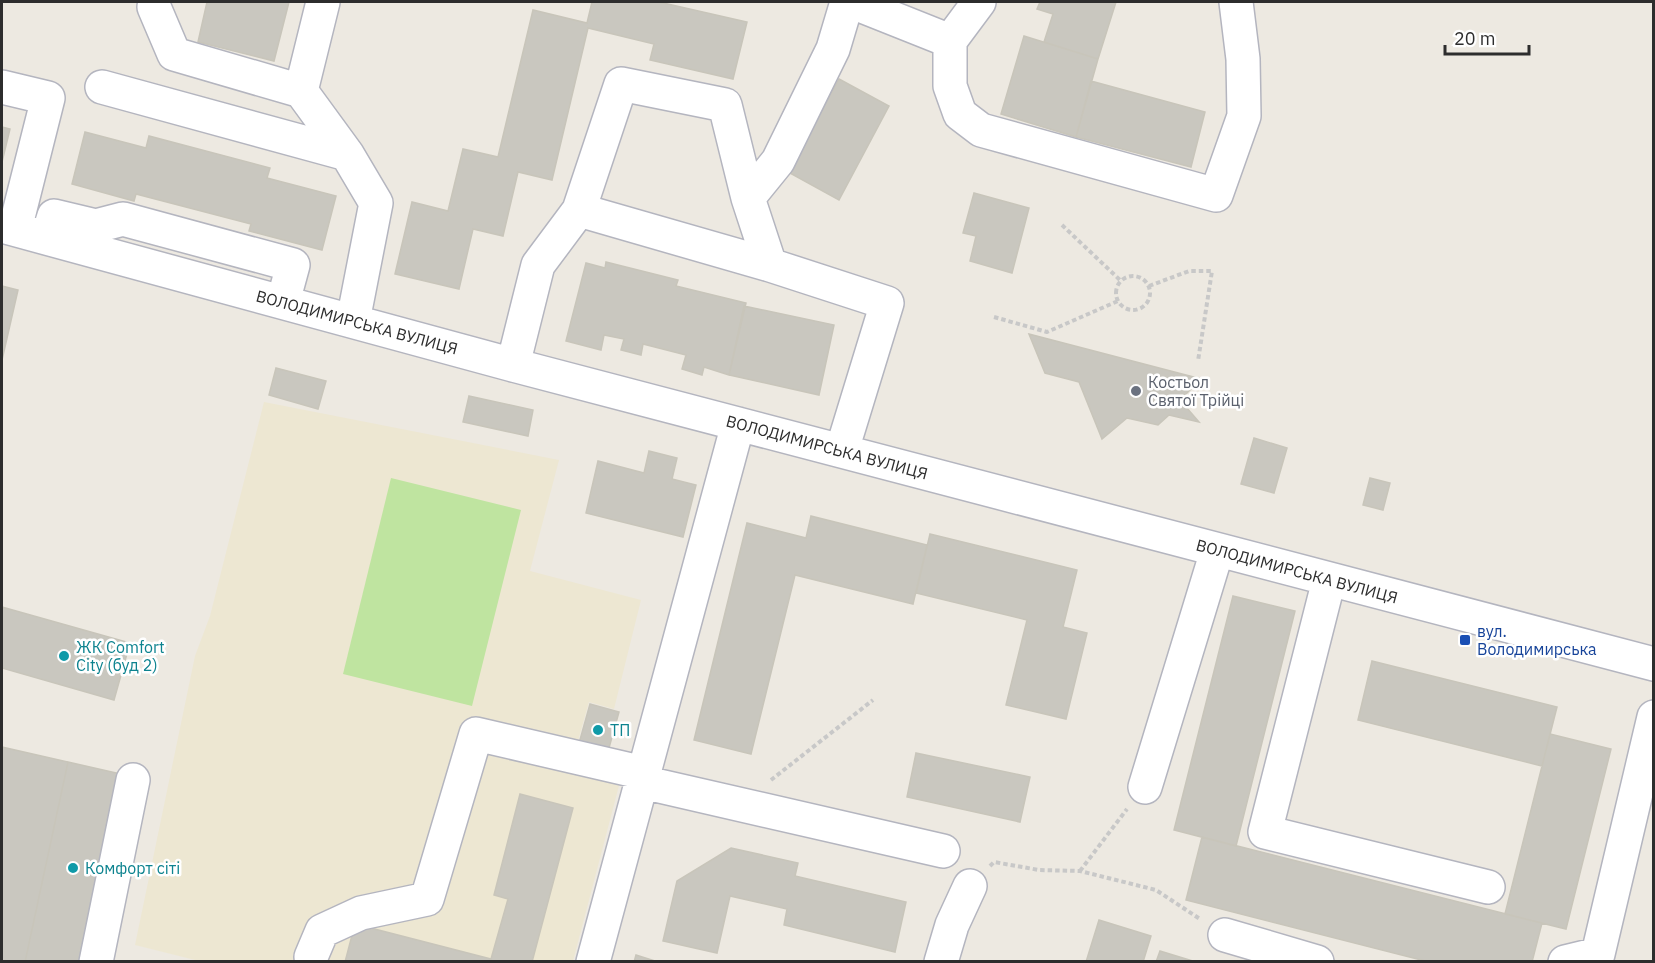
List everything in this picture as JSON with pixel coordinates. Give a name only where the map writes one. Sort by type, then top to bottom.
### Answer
[{"type":"street","points":[[301,91],[323,2]]},
{"type":"street","points":[[748,198],[778,161],[833,49],[847,2]]},
{"type":"street","points":[[852,2],[950,41]]},
{"type":"street","points":[[980,2],[950,41],[950,86],[960,114],[981,130],[1216,195],[1244,117],[1243,59],[1236,2]]},
{"type":"street","points":[[154,7],[174,54],[301,91],[348,154],[376,203],[353,321]]},
{"type":"street","points":[[513,365],[538,265],[579,210],[621,84],[725,105],[748,198],[770,265]]},
{"type":"street","points":[[2,87],[48,98],[8,227]]},
{"type":"street","points":[[102,87],[348,154]]},
{"type":"street","points":[[579,210],[770,265],[887,303],[842,450]]},
{"type":"street","name":"ВОЛОДИМИРСЬКА ВУЛИЦЯ","points":[[8,227],[513,365],[1653,664]]},
{"type":"street","points":[[593,962],[738,424]]},
{"type":"street","points":[[1144,787],[1217,551]]},
{"type":"street","points":[[1329,580],[1264,832],[1488,887]]},
{"type":"street","points":[[1576,960],[1598,954],[1653,717]]},
{"type":"street","points":[[311,957],[322,931],[361,913],[427,899],[477,734],[739,804],[943,851]]},
{"type":"street","points":[[96,962],[133,780]]},
{"type":"street","points":[[941,962],[952,925],[970,886]]},
{"type":"street","points":[[1225,935],[1317,962]]},
{"type":"path","points":[[1062,225],[1121,281]]},
{"type":"path","points":[[1149,286],[1189,271],[1212,271],[1198,361]]},
{"type":"path","points":[[1130,276],[1139,277],[1149,286],[1150,298],[1142,309],[1125,309],[1118,301],[1116,292],[1121,281],[1130,276]]},
{"type":"path","points":[[994,317],[1047,332],[1118,301]]},
{"type":"path","points":[[739,804],[873,700]]},
{"type":"path","points":[[1080,871],[1144,787]]},
{"type":"path","points":[[970,886],[994,862],[1039,870],[1080,871],[1156,890],[1225,935]]},
{"type":"shaded area","points":[[264,402],[559,460],[530,571],[641,600],[614,709],[589,702],[576,748],[621,778],[573,961],[203,962],[135,945],[195,656],[210,616]]},
{"type":"green space","points":[[391,478],[521,510],[472,706],[343,674]]},
{"type":"building","points":[[207,2],[289,2],[274,61],[198,42]]},
{"type":"building","points":[[592,2],[659,2],[747,22],[733,79],[650,60],[654,44],[588,28],[552,180],[518,172],[503,236],[473,229],[459,289],[395,274],[412,202],[448,211],[463,149],[498,157],[533,10],[587,23]]},
{"type":"building","points":[[1040,2],[1116,2],[1098,59],[1044,42],[1053,14],[1037,9]]},
{"type":"building","points":[[1024,36],[1098,59],[1076,137],[1001,114]]},
{"type":"building","points":[[839,79],[889,106],[839,200],[788,172]]},
{"type":"building","points":[[1091,81],[1205,112],[1191,167],[1076,137]]},
{"type":"building","points":[[2,127],[10,129],[2,162]]},
{"type":"building","points":[[85,132],[146,148],[149,136],[270,168],[267,178],[336,196],[322,250],[249,231],[251,224],[136,194],[134,201],[72,184]]},
{"type":"building","points":[[974,193],[1029,208],[1012,273],[970,261],[976,236],[963,233]]},
{"type":"building","points":[[606,262],[678,280],[676,286],[746,303],[729,375],[704,367],[702,375],[682,369],[686,355],[643,344],[641,355],[621,350],[624,339],[604,335],[601,350],[566,341],[586,263],[605,268]]},
{"type":"building","points":[[2,286],[18,290],[2,360]]},
{"type":"building","points":[[744,306],[834,325],[819,395],[729,375]]},
{"type":"building","name":"Костьол Святої Трійці","points":[[1029,334],[1201,379],[1180,400],[1199,422],[1169,415],[1158,425],[1127,418],[1102,439],[1079,382],[1045,373]]},
{"type":"building","points":[[276,368],[326,381],[318,409],[269,395]]},
{"type":"building","points":[[469,396],[533,410],[528,436],[463,422]]},
{"type":"building","points":[[1254,438],[1287,448],[1274,493],[1241,484]]},
{"type":"building","points":[[649,451],[677,458],[672,479],[696,485],[683,537],[586,513],[598,461],[644,473]]},
{"type":"building","points":[[1370,478],[1390,483],[1383,510],[1363,505]]},
{"type":"building","points":[[811,516],[927,545],[913,604],[795,575],[751,754],[694,740],[747,523],[806,538]]},
{"type":"building","points":[[930,534],[1077,570],[1063,627],[1087,633],[1066,719],[1006,705],[1027,620],[916,593]]},
{"type":"building","points":[[1233,596],[1295,611],[1236,846],[1174,830]]},
{"type":"building","name":"ЖК Comfort City (буд 2)","points":[[2,607],[130,643],[114,700],[2,668]]},
{"type":"building","points":[[1372,661],[1557,707],[1542,766],[1358,720]]},
{"type":"building","name":"ТП","points":[[590,704],[619,712],[607,755],[578,747]]},
{"type":"building","points":[[1550,734],[1611,749],[1566,929],[1505,914]]},
{"type":"building","points":[[2,747],[68,762],[25,962],[2,962]]},
{"type":"building","points":[[916,753],[1030,777],[1020,822],[907,797]]},
{"type":"building","name":"Комфорт сіті","points":[[68,762],[121,774],[82,962],[25,962]]},
{"type":"building","name":"Комфорт сіті","points":[[68,762],[121,774],[82,962],[25,962]]},
{"type":"building","points":[[520,794],[573,808],[532,962],[345,962],[355,924],[491,959],[508,899],[494,895]]},
{"type":"building","points":[[1202,837],[1542,923],[1532,962],[1429,962],[1186,900]]},
{"type":"building","points":[[731,848],[798,863],[795,876],[906,902],[895,952],[784,925],[787,909],[730,896],[717,953],[663,941],[677,881]]},
{"type":"building","points":[[1099,920],[1151,936],[1143,962],[1086,962]]},
{"type":"building","points":[[1160,951],[1196,962],[1156,962]]},
{"type":"building","points":[[636,955],[658,962],[634,962]]},
{"type":"place","name":"Костьол Святої Трійці","points":[[1136,391]]},
{"type":"place","name":"вул. Володимирська","points":[[1465,640]]},
{"type":"place","name":"ЖК Comfort City (буд 2)","points":[[64,656]]},
{"type":"place","name":"ТП","points":[[598,730]]},
{"type":"place","name":"Комфорт сіті","points":[[73,868]]}]
